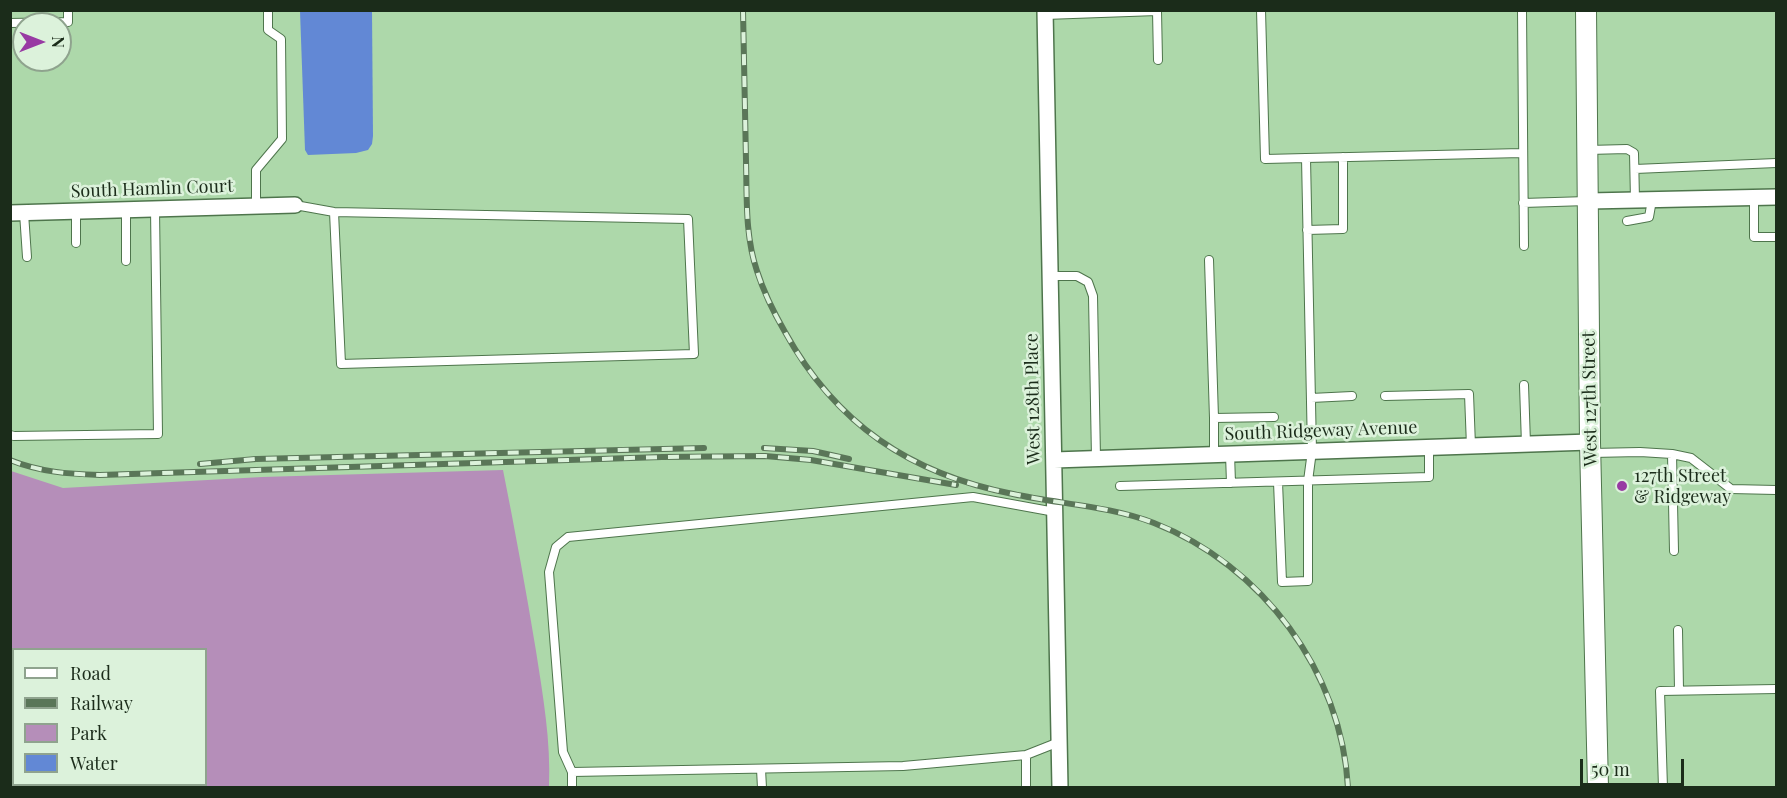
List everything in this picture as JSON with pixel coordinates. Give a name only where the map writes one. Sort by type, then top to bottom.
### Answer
[{"type":"main road","name":"West 127th Street","points":[[1586,10],[1598,788]]},
{"type":"street","name":"West 128th Place","points":[[1045,13],[1060,788]]},
{"type":"street","points":[[1589,201],[1776,197]]},
{"type":"street","name":"South Hamlin Court","points":[[17,213],[295,205]]},
{"type":"street","name":"South Ridgeway Avenue","points":[[1054,460],[1526,444],[1591,447]]},
{"type":"lane","points":[[10,23],[68,22],[68,10]]},
{"type":"lane","points":[[256,206],[256,170],[282,139],[281,39],[268,30],[268,10]]},
{"type":"lane","points":[[1261,10],[1265,159],[1522,153]]},
{"type":"lane","points":[[1521,10],[1524,246]]},
{"type":"lane","points":[[1045,13],[1157,11],[1158,60]]},
{"type":"lane","points":[[1588,150],[1627,149],[1634,153],[1635,200]]},
{"type":"lane","points":[[1307,230],[1343,229],[1343,157]]},
{"type":"lane","points":[[1278,482],[1282,582],[1308,581],[1308,481],[1312,451],[1306,158]]},
{"type":"lane","points":[[1635,170],[1776,163]]},
{"type":"lane","points":[[1754,197],[1754,237],[1776,237]]},
{"type":"lane","points":[[1627,220],[1649,217],[1652,213],[1652,200]]},
{"type":"lane","points":[[1523,203],[1589,201]]},
{"type":"lane","points":[[295,205],[334,212],[688,219],[694,354],[340,364],[334,212]]},
{"type":"lane","points":[[10,435],[158,434],[156,209]]},
{"type":"lane","points":[[126,210],[126,261]]},
{"type":"lane","points":[[76,211],[76,243]]},
{"type":"lane","points":[[17,213],[27,257]]},
{"type":"lane","points":[[1209,260],[1214,454]]},
{"type":"lane","points":[[1050,276],[1077,276],[1088,282],[1093,296],[1096,458]]},
{"type":"lane","points":[[1524,385],[1526,444]]},
{"type":"lane","points":[[1385,396],[1469,394],[1471,446]]},
{"type":"lane","points":[[1311,398],[1352,396]]},
{"type":"lane","points":[[1214,418],[1274,417]]},
{"type":"lane","points":[[1120,486],[1428,477],[1429,447]]},
{"type":"lane","points":[[1591,447],[1672,454],[1691,458],[1731,489],[1776,490]]},
{"type":"lane","points":[[1230,454],[1231,483]]},
{"type":"lane","points":[[1672,454],[1674,551]]},
{"type":"lane","points":[[572,788],[572,772],[563,752],[549,572],[556,548],[568,537],[973,497],[1055,512]]},
{"type":"lane","points":[[1678,630],[1679,690]]},
{"type":"lane","points":[[1664,788],[1660,690],[1776,689]]},
{"type":"lane","points":[[572,772],[903,766],[1026,755],[1059,742]]},
{"type":"lane","points":[[1026,755],[1026,788]]},
{"type":"lane","points":[[761,769],[762,788]]},
{"type":"green space","points":[[503,470],[541,685],[548,736],[549,787],[11,787],[11,471],[63,488],[262,477]]},
{"type":"water","points":[[300,11],[372,11],[373,136],[368,150],[356,153],[308,155],[305,150]]},
{"type":"railway","points":[[743,10],[750,244],[757,271],[770,303],[805,365],[852,418],[880,440],[909,458],[941,473],[976,485],[1137,517],[1193,542],[1229,566],[1261,595],[1289,628],[1312,664],[1330,704],[1342,745],[1348,788]]},
{"type":"railway","points":[[200,464],[256,459],[704,448]]},
{"type":"railway","points":[[764,448],[813,451],[849,459]]},
{"type":"railway","points":[[10,460],[54,472],[100,475],[662,457],[765,456],[811,460],[956,485]]},
{"type":"place","name":"127th Street & Ridgeway","points":[[1622,486]]}]
